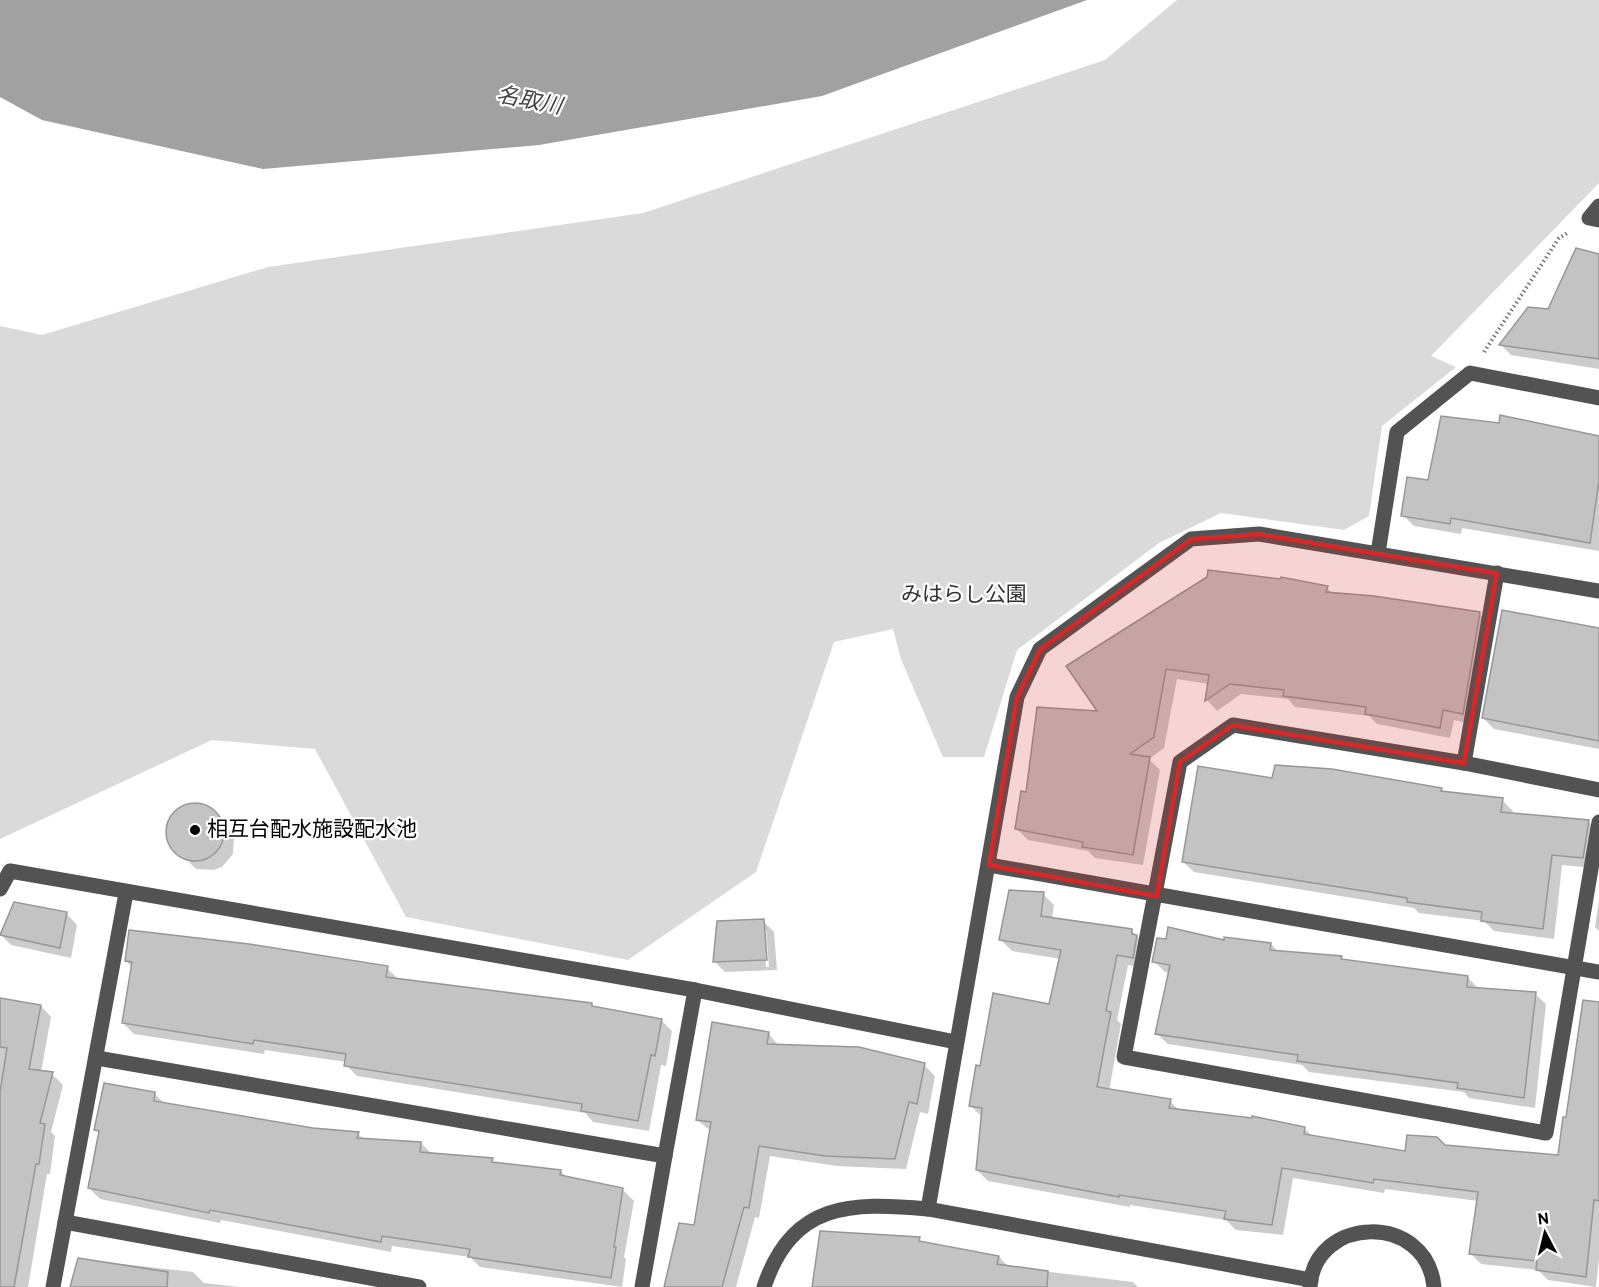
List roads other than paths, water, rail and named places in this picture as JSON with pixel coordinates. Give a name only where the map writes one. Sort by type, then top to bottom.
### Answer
[{"type":"street","points":[[1378,553],[1397,432],[1470,373],[1599,398]]},
{"type":"street","points":[[928,1209],[1017,697],[1040,649],[1191,539],[1259,534],[1599,591]]},
{"type":"street","points":[[1464,763],[1497,573]]},
{"type":"street","points":[[1599,790],[1464,763],[1233,724],[1180,762],[1157,896],[1124,1057],[1546,1133],[1599,822]]},
{"type":"street","points":[[989,865],[1599,972]]},
{"type":"street","points":[[0,889],[10,871],[126,893],[696,990],[956,1042]]},
{"type":"street","points":[[53,1287],[126,893]]},
{"type":"street","points":[[642,1287],[696,990]]},
{"type":"street","points":[[97,1058],[665,1156]]},
{"type":"street","points":[[764,1287],[778,1252],[800,1227],[831,1211],[876,1205],[928,1209],[1311,1284],[1318,1261],[1332,1245],[1350,1234],[1371,1230],[1392,1233],[1410,1243],[1425,1258],[1434,1287]]},
{"type":"street","points":[[65,1222],[419,1287]]},
{"type":"water","name":"名取川","points":[[0,0],[1087,0],[822,96],[539,145],[263,169],[42,120],[0,97]]},
{"type":"place","name":"相互台配水施設配水池","points":[[195,830]]},
{"type":"park label","name":"みはらし公園","points":[[964,595]]}]
